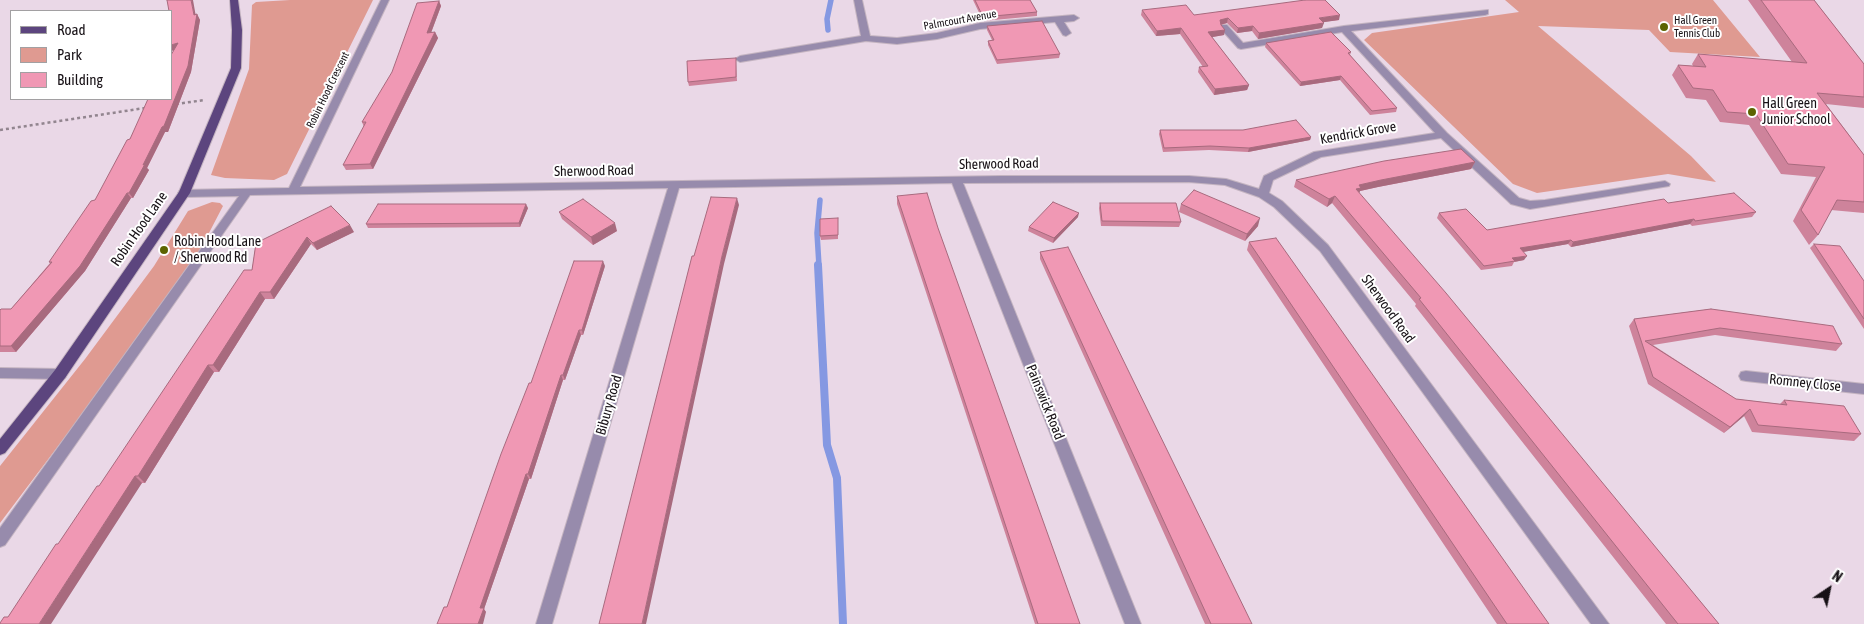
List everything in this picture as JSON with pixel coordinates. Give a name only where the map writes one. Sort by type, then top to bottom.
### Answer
[{"type":"main road","name":"Robin Hood Lane","points":[[0,449],[60,374],[184,193],[236,68],[237,30],[234,0]]},
{"type":"street","name":"Robin Hood Crescent","points":[[293,190],[385,0]]},
{"type":"street","points":[[858,0],[866,38]]},
{"type":"street","points":[[1241,46],[1344,29],[1485,12]]},
{"type":"street","name":"Palmcourt Avenue","points":[[740,59],[866,38],[897,41],[937,36],[980,26],[1074,18]]},
{"type":"street","points":[[1058,19],[1066,33]]},
{"type":"street","points":[[1224,27],[1250,56]]},
{"type":"street","points":[[1344,29],[1443,135],[1515,201],[1530,205],[1545,204],[1665,184]]},
{"type":"street","name":"Kendrick Grove","points":[[1263,194],[1268,178],[1318,154],[1443,135]]},
{"type":"street","name":"Sherwood Road","points":[[184,193],[956,180],[1208,180],[1226,182],[1263,194],[1292,215],[1324,248],[1601,624]]},
{"type":"street","name":"Painswick Road","points":[[956,180],[1133,624]]},
{"type":"street","name":"Bibury Road","points":[[544,624],[674,185]]},
{"type":"street","points":[[0,540],[247,192]]},
{"type":"street","points":[[1507,210],[1515,201]]},
{"type":"street","points":[[0,373],[60,374]]},
{"type":"street","name":"Romney Close","points":[[1746,376],[1864,389]]},
{"type":"path","points":[[175,104],[224,98]]},
{"type":"path","points":[[0,130],[146,108]]},
{"type":"green space","points":[[373,0],[287,174],[274,180],[225,178],[211,175],[249,69],[252,5],[256,2]]},
{"type":"green space","points":[[1505,0],[1713,0],[1760,57],[1670,52],[1649,30],[1538,26],[1691,156],[1716,182],[1668,174],[1537,193],[1513,184],[1364,40],[1372,33],[1519,12]]},
{"type":"green space","points":[[212,202],[220,203],[223,206],[198,254],[114,372],[0,523],[0,466],[85,359],[154,266],[188,211]]},
{"type":"building","points":[[167,0],[191,0],[194,15],[197,14],[188,66],[164,126],[143,165],[145,164],[129,193],[127,193],[80,266],[11,346],[0,346],[0,310],[11,309],[52,262],[49,262],[91,201],[95,200],[127,140],[130,139],[148,100],[172,100],[172,53],[178,43],[172,45],[172,10],[169,10]]},
{"type":"building","points":[[975,0],[1030,0],[1037,12],[983,17]]},
{"type":"building","points":[[1305,0],[1325,0],[1340,15],[1319,18],[1324,23],[1259,33],[1253,26],[1238,28],[1228,18],[1220,20],[1225,30],[1208,32],[1249,85],[1215,89],[1199,67],[1208,66],[1181,28],[1157,31],[1142,10],[1186,5],[1194,15]]},
{"type":"building","points":[[1761,0],[1814,0],[1864,64],[1864,97],[1817,93],[1864,155],[1864,202],[1837,200],[1818,235],[1801,210],[1825,167],[1788,164],[1756,114],[1727,112],[1713,90],[1693,88],[1678,65],[1706,67],[1698,54],[1807,63]]},
{"type":"building","points":[[439,1],[427,33],[435,32],[370,164],[343,165],[366,122],[362,122],[392,72],[417,3]]},
{"type":"building","points":[[1042,21],[1060,54],[997,60],[988,41],[994,40],[987,26]]},
{"type":"building","points":[[1331,32],[1351,52],[1348,53],[1397,108],[1372,111],[1341,76],[1301,82],[1266,43]]},
{"type":"building","points":[[736,58],[736,77],[688,82],[687,61]]},
{"type":"building","points":[[1296,120],[1311,137],[1249,148],[1210,146],[1164,148],[1160,130],[1243,130]]},
{"type":"building","points":[[1461,149],[1475,162],[1381,180],[1359,185],[1361,188],[1356,189],[1446,293],[1719,624],[1678,624],[1419,299],[1421,298],[1335,196],[1329,199],[1296,180],[1384,161]]},
{"type":"building","points":[[1194,190],[1260,218],[1247,234],[1181,204]]},
{"type":"building","points":[[927,193],[1080,624],[1038,624],[897,196]]},
{"type":"building","points":[[1734,193],[1756,212],[1695,221],[1694,219],[1573,242],[1571,240],[1520,248],[1527,256],[1512,258],[1515,261],[1484,266],[1439,213],[1466,209],[1487,230],[1664,199],[1668,203]]},
{"type":"building","points":[[711,197],[737,198],[722,256],[642,624],[599,624],[692,256],[694,256]]},
{"type":"building","points":[[583,199],[615,223],[591,237],[559,212]]},
{"type":"building","points":[[1053,202],[1079,213],[1054,238],[1029,227]]},
{"type":"building","points":[[1100,203],[1176,203],[1181,222],[1102,221]]},
{"type":"building","points":[[378,204],[526,204],[519,223],[366,224]]},
{"type":"building","points":[[331,206],[350,225],[313,243],[307,237],[270,292],[260,292],[213,365],[208,365],[138,476],[135,476],[39,624],[0,624],[4,617],[8,617],[56,544],[58,544],[97,486],[99,486],[244,270],[252,270],[256,243]]},
{"type":"building","points":[[838,218],[838,235],[820,236],[820,219]]},
{"type":"building","points":[[1276,238],[1549,624],[1507,624],[1249,242]]},
{"type":"building","points":[[1814,244],[1840,246],[1864,281],[1864,319]]},
{"type":"building","points":[[1068,247],[1252,624],[1211,624],[1040,252]]},
{"type":"building","points":[[574,261],[603,261],[582,330],[579,330],[563,375],[561,375],[528,474],[526,474],[480,608],[484,608],[478,624],[437,624],[444,607],[447,607],[501,454],[529,383],[531,383]]},
{"type":"building","points":[[1711,309],[1833,326],[1842,344],[1720,328],[1645,341],[1736,399],[1787,405],[1784,400],[1844,406],[1861,434],[1758,425],[1750,409],[1730,427],[1653,377],[1634,319]]},
{"type":"waterway","points":[[828,30],[827,19],[831,0]]},
{"type":"waterway","points":[[819,266],[817,233],[820,200]]},
{"type":"waterway","points":[[818,265],[827,445],[837,478],[843,624]]},
{"type":"place","name":"Hall Green Tennis Club","points":[[1664,27]]},
{"type":"place","name":"Hall Green Junior School","points":[[1752,112]]},
{"type":"place","name":"Robin Hood Lane / Sherwood Rd","points":[[164,250]]}]
